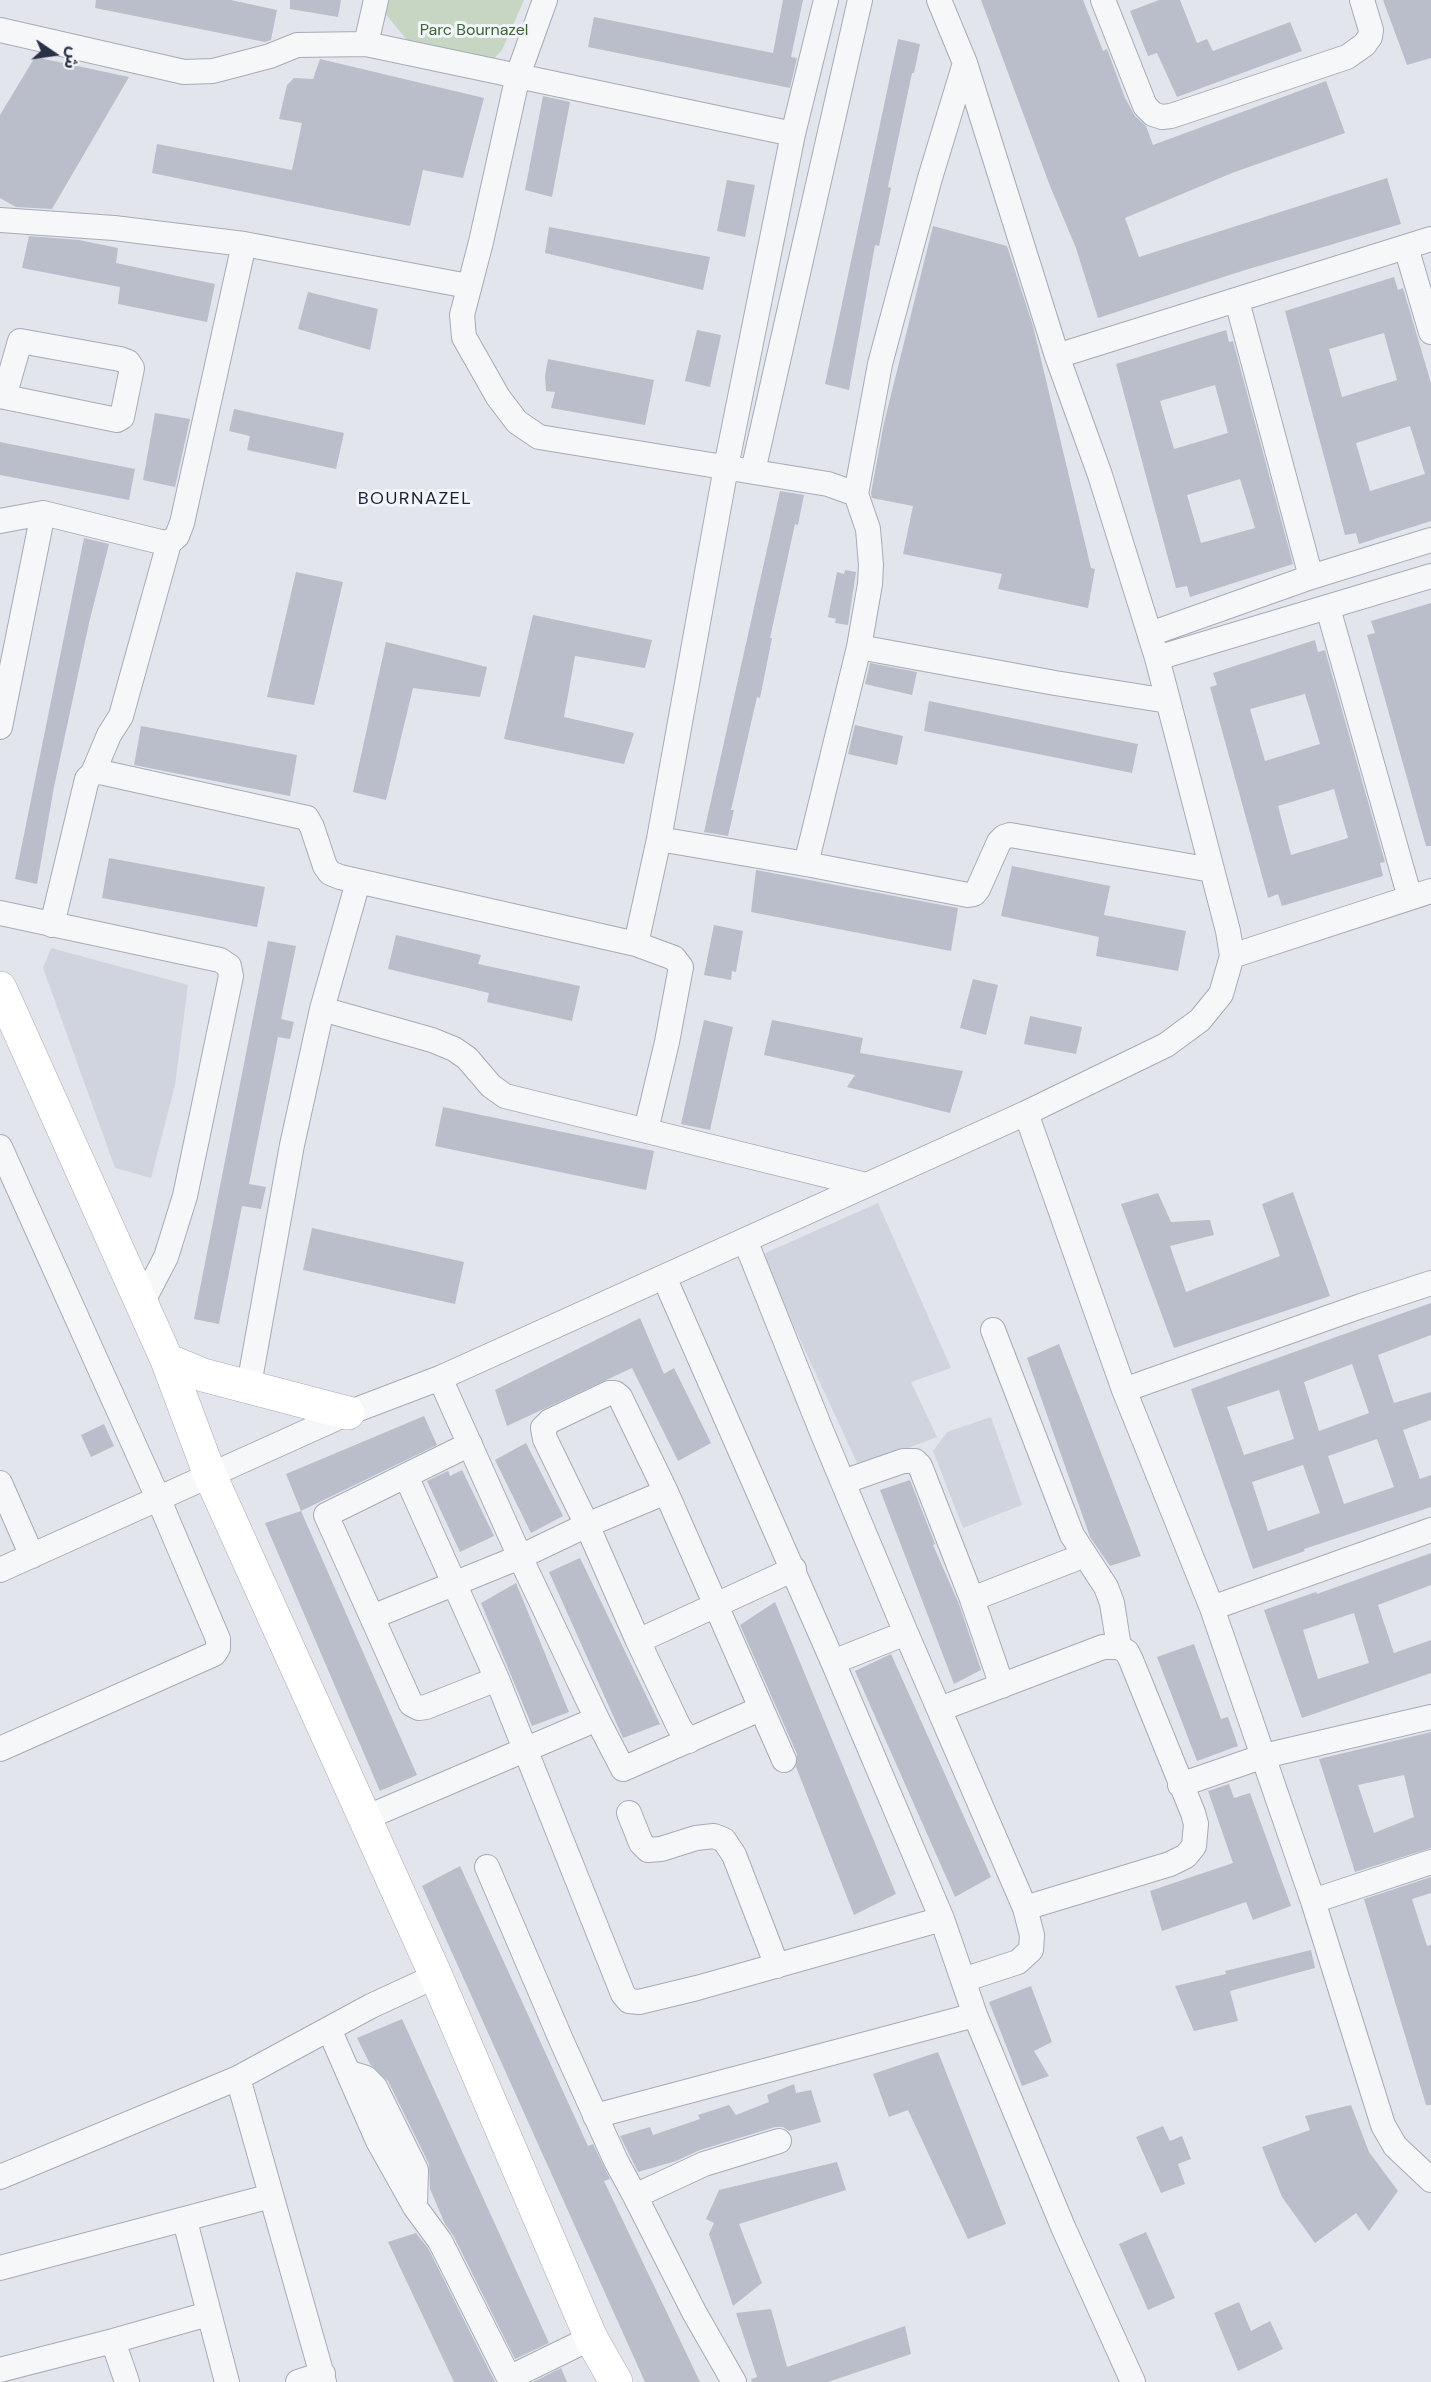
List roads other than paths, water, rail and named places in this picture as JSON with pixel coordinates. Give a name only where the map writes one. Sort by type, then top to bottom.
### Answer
[{"type":"street","points":[[366,44],[375,0]]},
{"type":"street","points":[[545,0],[518,75],[481,242],[462,315],[464,337],[498,397],[517,422],[539,437],[828,484],[856,494]]},
{"type":"street","points":[[636,944],[659,839],[726,467],[794,135],[826,0]]},
{"type":"street","points":[[753,471],[861,0]]},
{"type":"street","points":[[0,1570],[348,1413],[440,1377],[1026,1113],[1166,1045],[1200,1020],[1221,994],[1232,956],[1228,931],[1157,658],[1100,475],[1057,356],[965,63],[939,0]]},
{"type":"street","points":[[1109,2],[1145,106],[1154,114],[1162,117],[1183,113],[1347,57],[1365,45],[1370,37],[1371,30],[1362,0]]},
{"type":"street","points":[[0,30],[184,72],[213,71],[270,56],[297,45],[366,44],[794,135]]},
{"type":"street","points":[[806,864],[868,602],[872,565],[868,529],[856,494],[880,364],[930,178],[965,63]]},
{"type":"street","points":[[0,220],[114,228],[244,244],[468,286]]},
{"type":"street","points":[[1057,356],[1431,239]]},
{"type":"street","points":[[52,925],[87,779],[93,772],[109,735],[121,716],[169,543],[177,536],[182,523],[244,244]]},
{"type":"street","points":[[1406,247],[1431,332]]},
{"type":"street","points":[[1237,301],[1311,577]]},
{"type":"street","points":[[20,341],[120,359],[128,362],[132,368],[122,417],[117,420],[2,397],[20,341]]},
{"type":"street","points":[[0,521],[43,513],[169,543]]},
{"type":"street","points":[[0,727],[43,513]]},
{"type":"street","points":[[1150,634],[1311,577],[1431,540]]},
{"type":"street","points":[[1157,658],[1431,576]]},
{"type":"street","points":[[1232,956],[1420,895],[1328,608]]},
{"type":"street","points":[[859,647],[1168,701]]},
{"type":"street","points":[[93,772],[307,818],[312,826],[325,866],[330,873],[358,882],[636,944],[674,958],[681,967],[667,1042],[646,1130]]},
{"type":"street","points":[[659,839],[968,895],[974,894],[978,889],[999,842],[1010,835],[1212,870]]},
{"type":"street","points":[[249,1385],[292,1145],[322,1009],[358,882]]},
{"type":"street","points":[[0,913],[220,960],[229,966],[231,976],[185,1196],[166,1257],[142,1303]]},
{"type":"street","points":[[0,988],[167,1360],[210,1475],[363,1819],[436,1976],[591,2338],[616,2382]]},
{"type":"street","points":[[322,1009],[432,1040],[454,1049],[467,1058],[491,1086],[505,1096],[866,1185]]},
{"type":"street","points":[[1026,1113],[1124,1390],[1212,1608],[1313,1901],[1383,2125],[1395,2146],[1431,2180]]},
{"type":"street","points":[[0,1147],[158,1498],[218,1639],[218,1648],[214,1654],[0,1749]]},
{"type":"street","points":[[745,1240],[906,1633],[1025,1908],[1032,1935],[1031,1950],[1018,1962],[963,1980]]},
{"type":"street","points":[[664,1277],[794,1569],[942,1919],[975,2015],[1063,2227],[1133,2382]]},
{"type":"street","points":[[1124,1390],[1431,1283]]},
{"type":"street","points":[[993,1330],[1072,1535],[1106,1587],[1112,1603],[1119,1647]]},
{"type":"street","points":[[167,1360],[203,1375],[249,1385],[348,1413]]},
{"type":"street","points":[[440,1377],[520,1557],[623,1769],[760,1709]]},
{"type":"street","points":[[689,1741],[679,1727],[587,1525],[545,1439],[543,1428],[550,1421],[609,1393],[615,1393],[620,1397],[666,1492],[784,1760]]},
{"type":"street","points":[[470,1444],[326,1515],[411,1704],[419,1708],[497,1679]]},
{"type":"street","points":[[843,1482],[903,1461],[915,1461],[920,1466],[972,1599],[1002,1686]]},
{"type":"street","points":[[406,1476],[497,1679],[623,1994],[630,2001],[639,2002],[777,1966],[942,1919]]},
{"type":"street","points":[[0,1483],[32,1556]]},
{"type":"street","points":[[372,1617],[520,1557],[587,1525],[666,1492]]},
{"type":"street","points":[[1212,1608],[1431,1530]]},
{"type":"street","points":[[972,1599],[1085,1555]]},
{"type":"street","points":[[638,1641],[794,1569]]},
{"type":"street","points":[[833,1662],[906,1633]]},
{"type":"street","points":[[940,1709],[1103,1647],[1119,1647],[1127,1652],[1131,1660],[1196,1824],[1194,1846],[1186,1856],[1170,1864],[1025,1908]]},
{"type":"street","points":[[1180,1785],[1264,1756],[1431,1717]]},
{"type":"street","points":[[363,1819],[524,1748],[597,1719]]},
{"type":"street","points":[[629,1813],[641,1843],[648,1850],[662,1849],[705,1837],[714,1836],[724,1840],[734,1855],[777,1966]]},
{"type":"street","points":[[1313,1901],[1431,1862]]},
{"type":"street","points":[[487,1867],[596,2116],[634,2196],[694,2313],[734,2382]]},
{"type":"street","points":[[0,2177],[238,2078],[370,2006],[436,1976]]},
{"type":"street","points":[[596,2116],[975,2015]]},
{"type":"street","points":[[329,2029],[378,2141],[415,2207],[440,2241],[510,2380],[591,2338]]},
{"type":"street","points":[[238,2078],[324,2378],[298,2382]]},
{"type":"street","points":[[634,2196],[704,2164],[779,2141]]},
{"type":"street","points":[[0,2268],[185,2221],[271,2196]]},
{"type":"street","points":[[185,2221],[227,2382]]},
{"type":"street","points":[[0,2370],[113,2341],[208,2313]]},
{"type":"street","points":[[113,2341],[127,2382]]},
{"type":"district","name":"BOURNAZEL","points":[[415,499]]},
{"type":"park label","name":"Parc Bournazel","points":[[474,31]]}]
